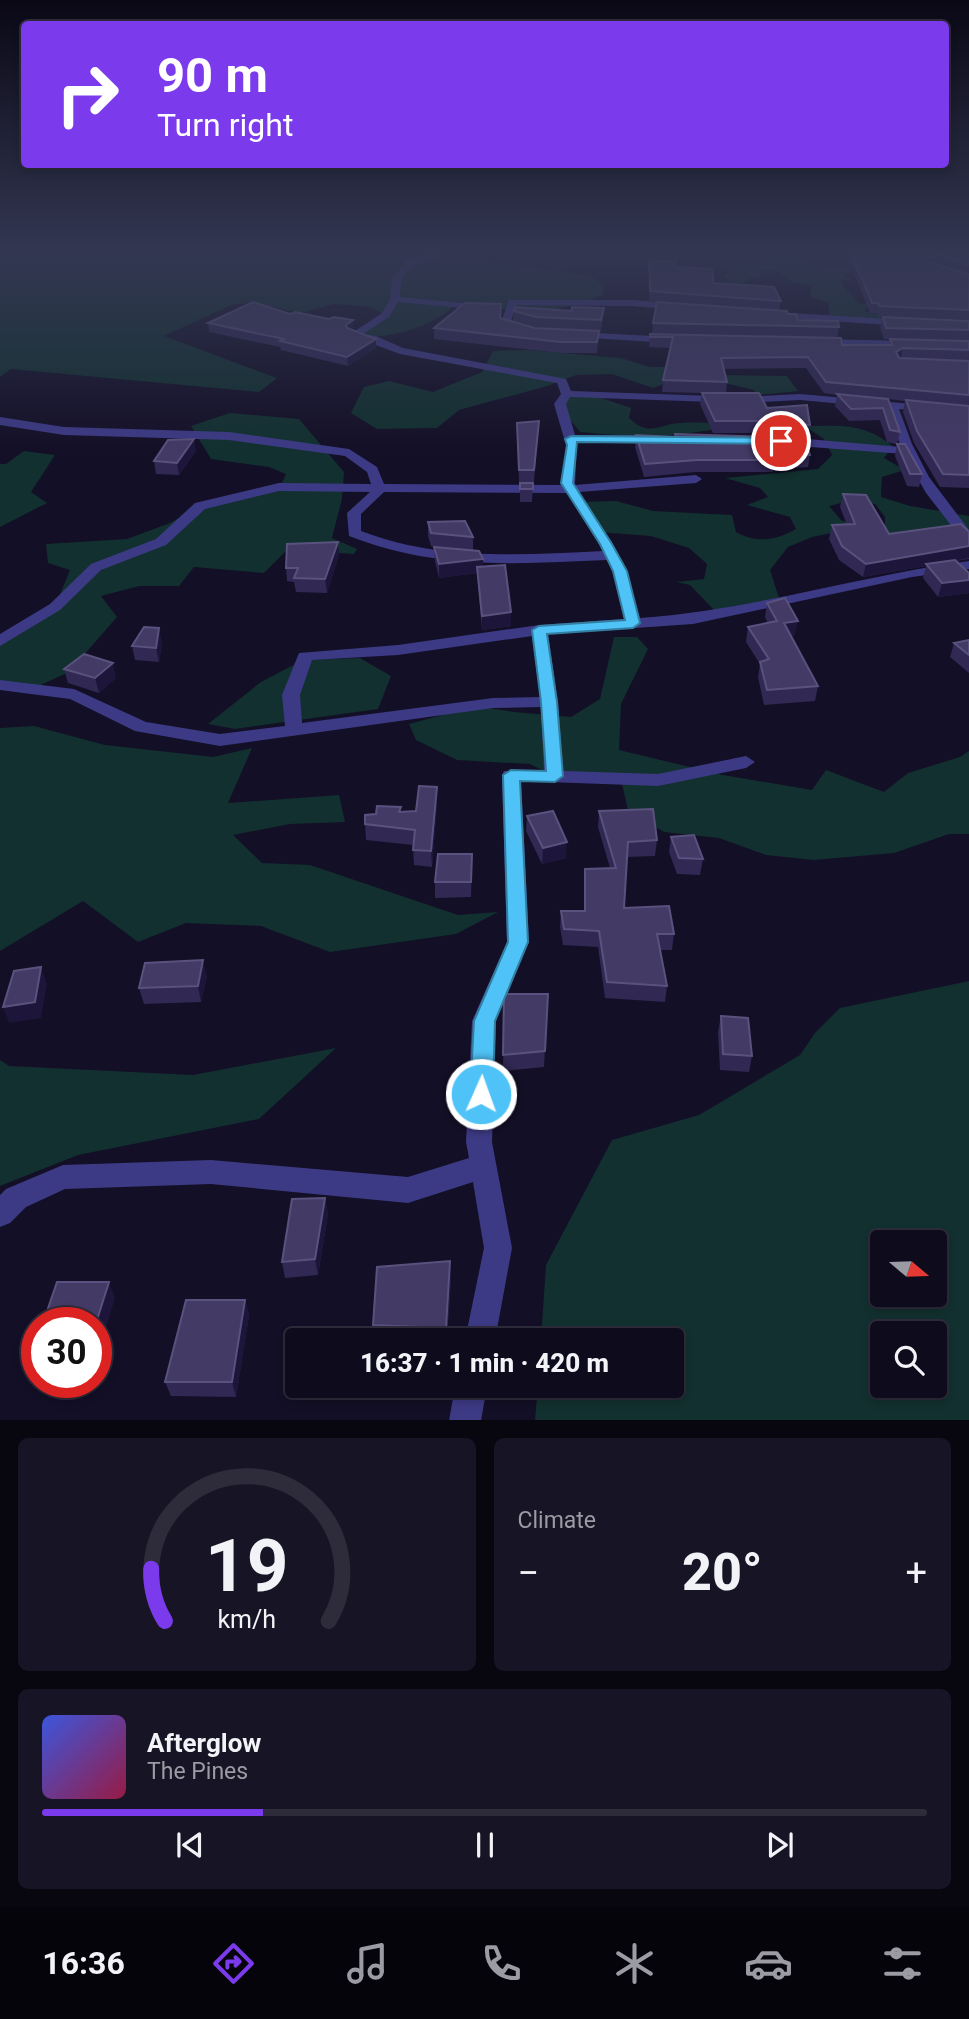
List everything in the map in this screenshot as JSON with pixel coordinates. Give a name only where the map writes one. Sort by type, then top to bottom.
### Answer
[{"type":"street","points":[[379,319],[355,335],[372,338],[400,351],[562,381],[567,394]]},
{"type":"street","points":[[507,319],[505,325],[535,333]]},
{"type":"street","points":[[842,319],[916,324]]},
{"type":"street","points":[[561,334],[679,340]]},
{"type":"street","points":[[802,342],[921,344]]},
{"type":"street","points":[[567,394],[743,400],[800,397],[969,412]]},
{"type":"street","points":[[567,394],[560,404],[572,445],[567,483],[620,571],[633,623]]},
{"type":"street","points":[[892,406],[923,483],[969,539]]},
{"type":"street","points":[[0,421],[64,431],[229,436],[349,453],[373,470],[379,490]]},
{"type":"street","points":[[571,439],[669,439]]},
{"type":"street","points":[[772,440],[910,451]]},
{"type":"street","points":[[0,640],[55,607],[96,566],[161,542],[200,506],[279,487],[379,490],[571,489],[696,479]]},
{"type":"street","points":[[379,490],[354,513],[354,533],[380,546],[429,557],[611,555]]},
{"type":"street","points":[[294,729],[291,695],[305,656],[398,650],[539,630],[693,619],[912,573],[969,565]]},
{"type":"street","points":[[539,630],[555,776]]},
{"type":"street","points":[[0,685],[74,694],[141,727],[220,740],[493,703],[549,702]]},
{"type":"street","points":[[482,1328],[498,1248],[479,1142],[484,1021],[518,942],[511,775],[659,780],[746,762]]},
{"type":"street","points":[[0,1214],[16,1198],[64,1177],[211,1172],[408,1190],[483,1166]]},
{"type":"street","points":[[465,1420],[469,1398]]},
{"type":"green space","points":[[0,319],[201,319],[164,336],[277,378],[259,392],[11,369],[0,377]]},
{"type":"green space","points":[[378,319],[435,319],[420,327],[393,334],[354,335]]},
{"type":"green space","points":[[873,319],[898,319],[892,329]]},
{"type":"green space","points":[[527,350],[621,358],[650,367],[699,367],[720,375],[787,376],[798,391],[756,395],[754,390],[703,380],[678,381],[653,388],[612,374],[576,375],[547,386],[459,410],[437,428],[377,429],[351,413],[364,387],[389,381],[433,392],[482,372],[493,351]]},
{"type":"green space","points":[[567,394],[601,398],[631,408],[629,418],[642,427],[687,423],[736,425],[658,436],[580,432],[562,410]]},
{"type":"green space","points":[[230,413],[299,419],[344,472],[342,499],[332,538],[357,549],[354,554],[287,550],[264,573],[194,567],[179,586],[139,586],[101,596],[117,617],[69,672],[32,689],[0,685],[0,641],[55,607],[70,570],[48,563],[46,544],[127,539],[170,523],[200,506],[280,487],[286,474],[269,467],[211,459],[191,426]]},
{"type":"green space","points":[[804,426],[851,427],[882,438],[893,446],[884,458],[905,470],[882,477],[881,497],[910,506],[969,516],[969,537],[885,544],[885,517],[875,504],[854,500],[829,506],[841,520],[861,527],[812,537],[788,547],[770,570],[780,601],[714,610],[690,585],[676,582],[704,579],[707,564],[689,548],[651,536],[598,532],[579,502],[616,501],[653,511],[732,515],[736,532],[744,536],[766,539],[781,536],[796,529],[790,517],[747,505],[768,497],[760,488],[725,478],[818,469],[832,455],[824,439]]},
{"type":"green space","points":[[24,451],[55,455],[31,492],[47,503],[0,527],[0,464],[6,464]]},
{"type":"green space","points":[[614,637],[637,637],[648,649],[621,704],[619,750],[723,775],[812,790],[826,770],[884,792],[908,773],[960,757],[969,751],[969,834],[949,834],[894,853],[814,860],[766,855],[719,838],[664,832],[628,810],[621,779],[554,776],[530,764],[457,760],[416,740],[409,724],[476,706],[571,717],[600,699]]},
{"type":"green space","points":[[360,658],[391,676],[378,709],[235,729],[208,724],[261,682],[303,660]]},
{"type":"green space","points":[[34,726],[105,745],[213,757],[252,748],[228,803],[339,795],[345,822],[290,824],[233,835],[262,863],[310,865],[458,915],[498,912],[456,934],[330,952],[261,926],[186,923],[138,942],[83,901],[0,951],[0,728]]},
{"type":"green space","points":[[969,981],[969,1420],[535,1420],[537,1398],[684,1398],[684,1328],[542,1328],[546,1265],[612,1140],[699,1115],[800,1055],[815,1033],[840,1008]]},
{"type":"green space","points":[[336,1048],[259,1119],[78,1155],[0,1186],[0,1060],[9,1066],[193,1075]]},
{"type":"building","points":[[216,319],[348,319],[353,320],[346,325],[347,328],[376,339],[347,357],[280,341],[284,339],[208,323]]},
{"type":"building","points":[[445,319],[504,319],[535,328],[599,331],[597,342],[561,342],[434,328]]},
{"type":"building","points":[[654,319],[798,319],[838,321],[839,327],[653,323]]},
{"type":"building","points":[[884,319],[969,321],[969,330],[886,328]]},
{"type":"building","points":[[650,334],[841,338],[842,345],[892,345],[890,339],[969,341],[969,350],[903,348],[896,352],[899,358],[969,361],[969,395],[826,382],[808,357],[721,358],[727,382],[663,380],[673,337],[650,337]]},
{"type":"building","points":[[702,393],[759,393],[767,408],[807,405],[810,425],[715,421]]},
{"type":"building","points":[[837,394],[888,399],[900,432],[890,430],[883,408],[851,409]]},
{"type":"building","points":[[906,400],[969,406],[969,475],[943,474],[917,431]]},
{"type":"building","points":[[539,421],[534,470],[519,470],[517,423]]},
{"type":"building","points":[[675,434],[805,438],[810,455],[771,456],[775,460],[697,460],[645,464],[636,435],[676,437]]},
{"type":"building","points":[[194,439],[177,463],[154,461],[168,440]]},
{"type":"building","points":[[897,444],[905,444],[922,474],[910,474]]},
{"type":"building","points":[[520,483],[533,483],[533,489],[520,489]]},
{"type":"building","points":[[843,494],[866,495],[889,534],[961,524],[969,532],[969,546],[866,564],[842,546],[832,525],[855,524]]},
{"type":"building","points":[[465,521],[473,537],[431,533],[428,522]]},
{"type":"building","points":[[338,542],[325,579],[294,578],[298,568],[286,568],[287,544]]},
{"type":"building","points":[[434,547],[479,551],[483,559],[439,564]]},
{"type":"building","points":[[955,560],[969,573],[969,580],[942,583],[926,564]]},
{"type":"building","points":[[505,565],[511,612],[482,616],[477,567]]},
{"type":"building","points":[[785,598],[798,621],[784,623],[818,686],[767,690],[760,662],[769,659],[748,627],[777,621],[767,603]]},
{"type":"building","points":[[144,627],[159,628],[156,648],[132,646]]},
{"type":"building","points":[[969,640],[969,655],[954,643]]},
{"type":"building","points":[[84,654],[113,663],[95,678],[64,669]]},
{"type":"building","points":[[419,786],[437,787],[431,851],[413,850],[415,830],[365,824],[365,815],[376,814],[377,806],[401,807],[399,812],[416,811]]},
{"type":"building","points":[[653,809],[657,840],[628,842],[624,908],[669,906],[674,934],[657,934],[667,986],[607,982],[599,931],[564,929],[561,911],[585,911],[585,869],[616,868],[599,811]]},
{"type":"building","points":[[553,811],[567,842],[543,848],[527,816]]},
{"type":"building","points":[[694,835],[703,859],[679,858],[671,837]]},
{"type":"building","points":[[438,854],[472,854],[471,882],[435,882]]},
{"type":"building","points":[[203,960],[198,986],[139,988],[145,963]]},
{"type":"building","points":[[41,967],[35,1002],[3,1007],[14,971]]},
{"type":"building","points":[[504,994],[548,994],[545,1051],[503,1055]]},
{"type":"building","points":[[721,1016],[748,1018],[752,1056],[723,1054]]},
{"type":"building","points":[[325,1198],[315,1259],[282,1262],[292,1199]]},
{"type":"building","points":[[450,1261],[446,1328],[373,1325],[377,1267]]},
{"type":"building","points":[[57,1282],[109,1282],[101,1307],[48,1307]]},
{"type":"building","points":[[186,1300],[245,1300],[232,1382],[165,1382]]},
{"type":"route","points":[[481,1094],[484,1021],[518,942],[515,810],[511,775],[555,776],[539,630],[633,623],[620,571],[567,483],[571,439],[781,441]]}]
